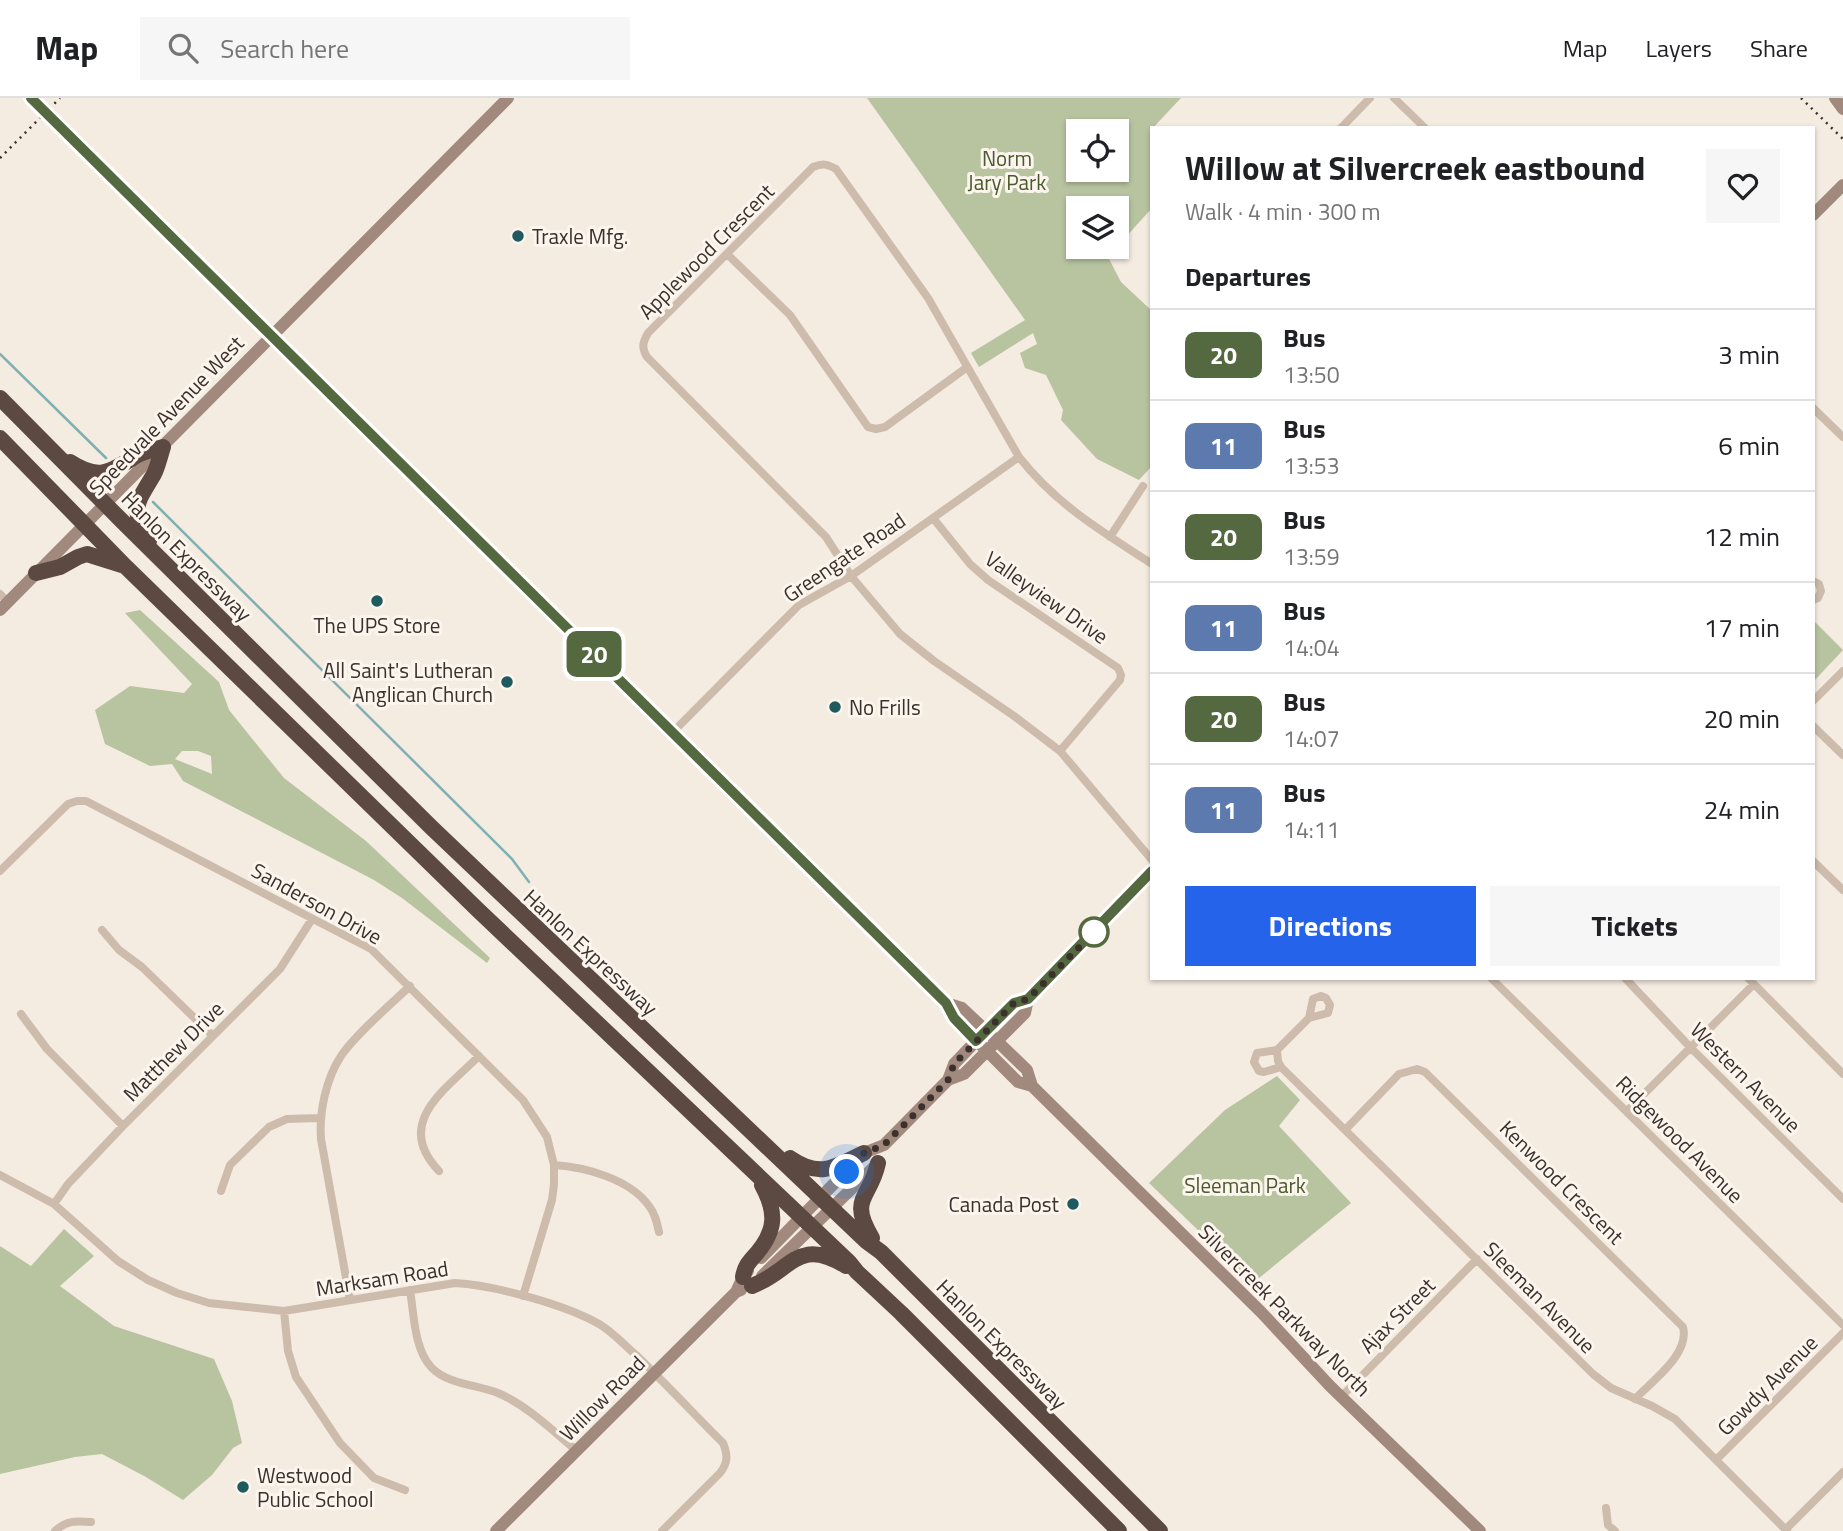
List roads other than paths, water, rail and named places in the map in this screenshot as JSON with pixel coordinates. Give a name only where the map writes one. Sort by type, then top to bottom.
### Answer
[{"type":"highway","name":"Hanlon Expressway","points":[[0,398],[450,846],[881,1252],[1160,1531]]},
{"type":"highway","points":[[0,438],[126,567],[478,910],[849,1262],[1119,1531]]},
{"type":"highway","points":[[57,454],[86,471],[109,473],[126,465],[138,455],[163,447]]},
{"type":"highway","points":[[157,555],[140,523],[138,504],[140,494],[155,472],[163,447]]},
{"type":"highway","points":[[36,573],[60,567],[87,554],[103,557],[126,567]]},
{"type":"highway","points":[[758,1138],[772,1144],[807,1169],[823,1171],[838,1167],[864,1153]]},
{"type":"highway","points":[[878,1163],[860,1205],[861,1219],[881,1252]]},
{"type":"highway","points":[[756,1173],[769,1199],[773,1217],[771,1228],[760,1250],[745,1266],[743,1285],[764,1281],[794,1259],[809,1254],[833,1258],[857,1272]]},
{"type":"main road","name":"Silvercreek Parkway North","points":[[32,98],[946,1003],[954,1018],[976,1041],[1018,1082],[1032,1086]]},
{"type":"main road","name":"Speedvale Avenue West","points":[[3,602],[106,505],[508,98]]},
{"type":"main road","points":[[1836,98],[1843,107]]},
{"type":"main road","points":[[1815,213],[1843,185]]},
{"type":"main road","name":"Willow Road","points":[[827,1202],[864,1153],[884,1145],[948,1080],[954,1064],[976,1041],[1014,1003],[1028,999],[1150,873]]},
{"type":"main road","name":"Willow Road","points":[[948,1080],[964,1074],[1025,1013],[1028,999]]},
{"type":"main road","name":"Silvercreek Parkway North","points":[[946,1003],[962,1008],[1027,1070],[1032,1086],[1261,1311],[1342,1396],[1478,1530]]},
{"type":"main road","name":"Willow Road","points":[[496,1531],[827,1202],[878,1163],[884,1145]]},
{"type":"street","points":[[1343,126],[1370,98]]},
{"type":"street","points":[[1394,98],[1422,126]]},
{"type":"street","name":"Applewood Crescent","points":[[1150,563],[1056,498],[1019,457],[928,298],[836,169],[828,164],[821,163],[813,167],[648,333],[643,342],[647,357],[818,528],[851,576],[900,634],[934,662],[1060,751],[1150,858]]},
{"type":"street","points":[[727,254],[790,315],[868,427],[885,427],[966,368]]},
{"type":"street","points":[[1815,410],[1843,437]]},
{"type":"street","name":"Greengate Road","points":[[673,732],[799,605],[851,576],[1019,457]]},
{"type":"street","points":[[1110,537],[1143,486]]},
{"type":"street","name":"Valleyview Drive","points":[[933,518],[970,564],[988,580],[1118,668],[1120,680],[1060,751]]},
{"type":"street","points":[[1815,582],[1819,584],[1821,591],[1815,599]]},
{"type":"street","points":[[1815,699],[1843,671]]},
{"type":"street","points":[[1815,728],[1843,755]]},
{"type":"street","name":"Sanderson Drive","points":[[0,872],[68,804],[86,801],[371,949],[523,1100],[547,1138],[554,1165],[552,1200],[523,1296]]},
{"type":"street","points":[[1815,863],[1843,890]]},
{"type":"street","name":"Matthew Drive","points":[[54,1205],[81,1170],[279,969],[312,919]]},
{"type":"street","points":[[102,930],[213,1036]]},
{"type":"street","name":"Ridgewood Avenue","points":[[1493,980],[1843,1325]]},
{"type":"street","name":"Western Avenue","points":[[1627,980],[1690,1048],[1843,1199]]},
{"type":"street","points":[[1627,1111],[1690,1048],[1750,982],[1843,1074]]},
{"type":"street","points":[[350,1300],[319,1118],[328,1086],[341,1056],[410,986]]},
{"type":"street","points":[[21,1014],[47,1049],[123,1126]]},
{"type":"street","points":[[1282,1067],[1259,1071],[1254,1062],[1257,1053],[1277,1050],[1309,1018]]},
{"type":"street","name":"Sleeman Avenue","points":[[1277,1050],[1278,1061],[1282,1067],[1593,1374],[1611,1388],[1666,1412],[1787,1530]]},
{"type":"street","points":[[439,1171],[426,1157],[421,1143],[421,1124],[428,1107],[478,1056]]},
{"type":"street","name":"Kenwood Crescent","points":[[1346,1129],[1399,1074],[1417,1069],[1425,1072],[1683,1327],[1685,1336],[1679,1353],[1635,1399]]},
{"type":"street","points":[[221,1191],[230,1165],[269,1127],[287,1119],[319,1118]]},
{"type":"street","points":[[554,1165],[600,1173],[626,1187],[653,1211],[659,1232]]},
{"type":"street","name":"Marksam Road","points":[[0,1175],[54,1205],[118,1261],[148,1280],[209,1303],[284,1311],[455,1283],[479,1284],[523,1296],[600,1325],[654,1373],[723,1443],[727,1456],[726,1466],[720,1473],[662,1531]]},
{"type":"street","name":"Ajax Street","points":[[1342,1396],[1477,1259]]},
{"type":"street","points":[[410,1290],[421,1352],[431,1367],[453,1379],[498,1393],[527,1409],[577,1451]]},
{"type":"street","points":[[284,1311],[288,1351],[296,1377],[340,1443],[374,1478],[405,1490]]},
{"type":"street","name":"Gowdy Avenue","points":[[1716,1460],[1843,1334]]},
{"type":"street","points":[[1787,1530],[1843,1472]]},
{"type":"street","points":[[1606,1508],[1608,1525],[1615,1531]]},
{"type":"street","points":[[55,1531],[62,1524],[71,1521],[91,1522]]},
{"type":"waterway","points":[[0,354],[106,458]]},
{"type":"waterway","points":[[153,502],[512,859],[529,882]]},
{"type":"railway","points":[[0,158],[60,98]]},
{"type":"railway","points":[[1801,98],[1843,139]]},
{"type":"place","name":"Traxle Mfg.","points":[[518,236]]},
{"type":"place","name":"The UPS Store","points":[[377,601]]},
{"type":"place","name":"All Saint's Lutheran Anglican Church","points":[[507,682]]},
{"type":"place","name":"No Frills","points":[[835,707]]},
{"type":"place","name":"Canada Post","points":[[1073,1204]]},
{"type":"place","name":"Westwood Public School","points":[[243,1487]]},
{"type":"park label","name":"Norm Jary Park","points":[[1007,170]]},
{"type":"park label","name":"Sleeman Park","points":[[1245,1185]]}]
